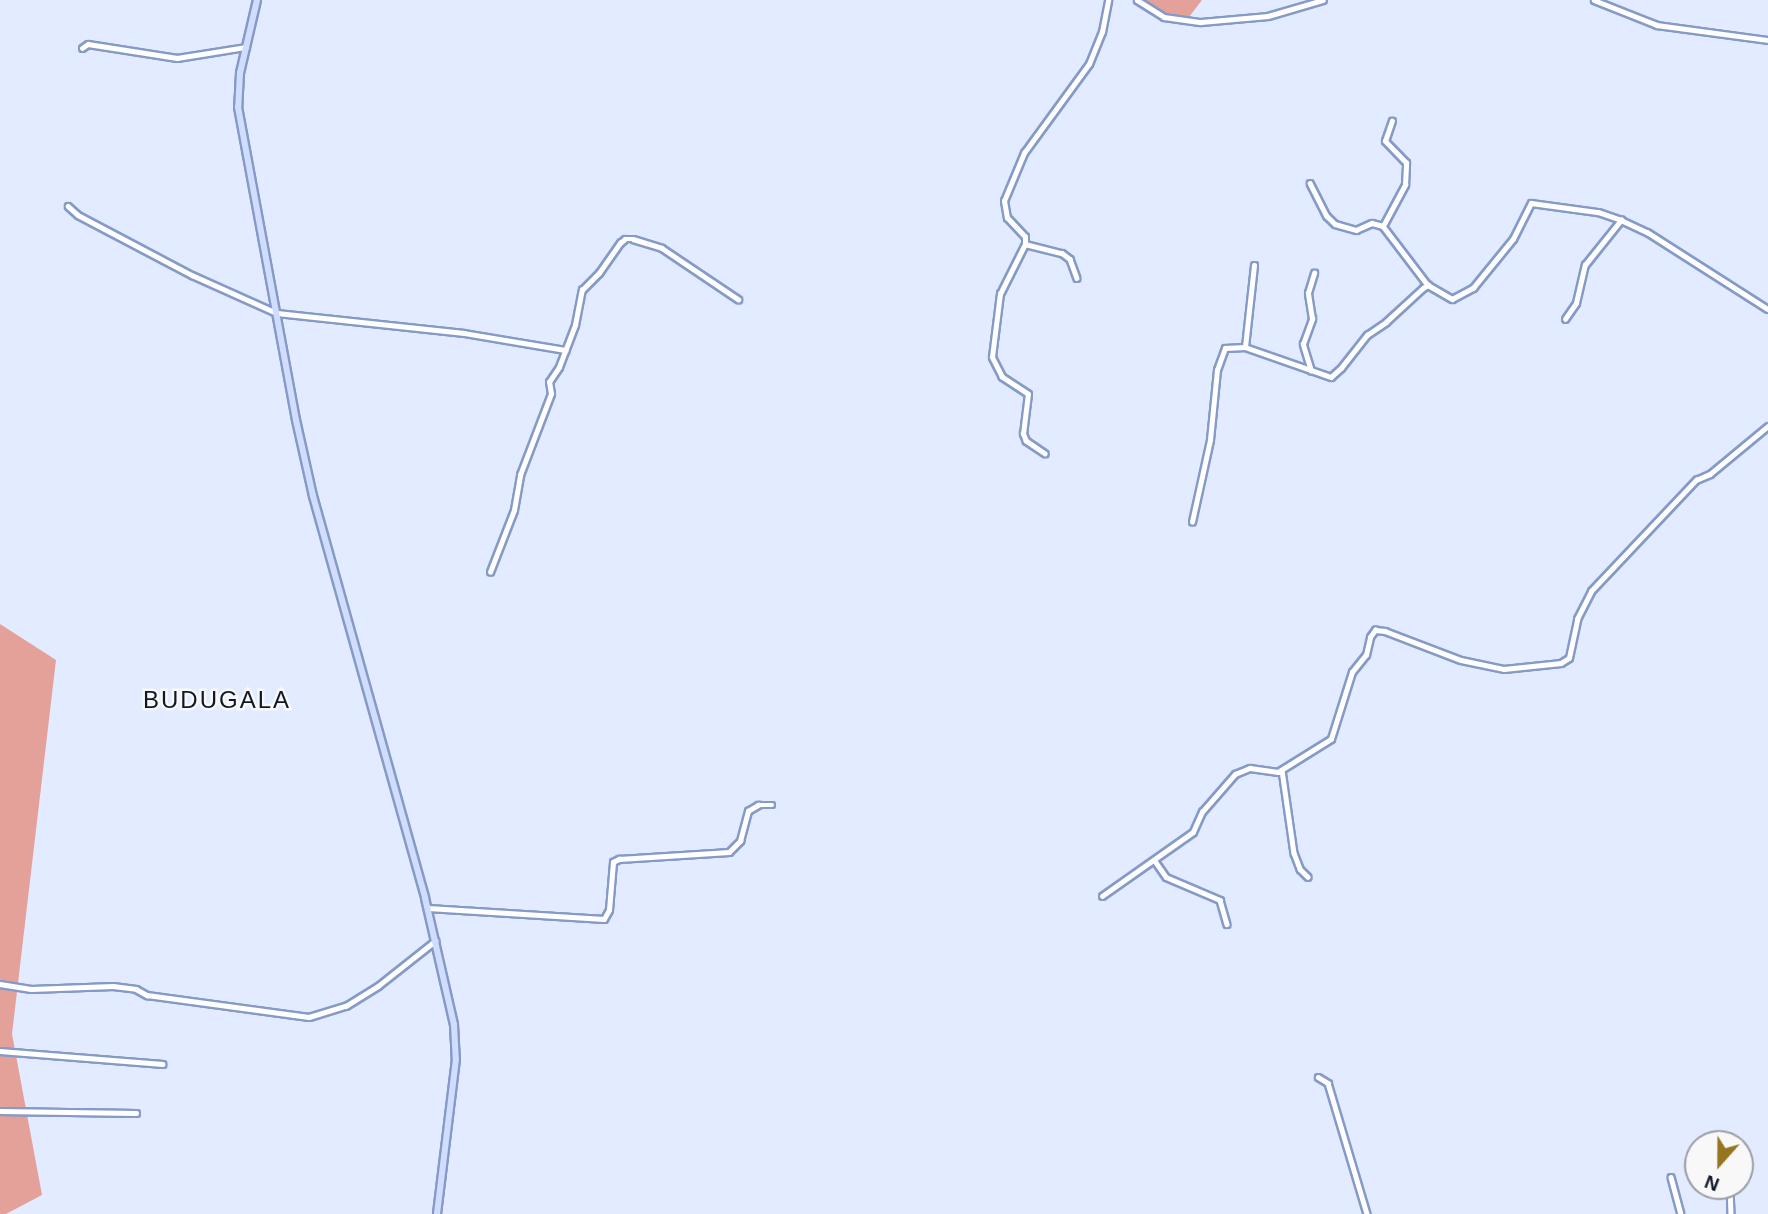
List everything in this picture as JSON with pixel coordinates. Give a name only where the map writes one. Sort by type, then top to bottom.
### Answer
[{"type":"street","points":[[257,0],[240,73],[238,107],[277,313],[313,496],[428,908],[456,1045],[437,1214]]},
{"type":"street","points":[[1045,454],[1026,440],[1023,434],[1028,394],[1002,377],[992,357],[1000,294],[1026,244],[1022,232],[1007,218],[1004,201],[1030,144],[1089,64],[1102,32],[1108,0]]},
{"type":"street","points":[[1137,0],[1164,17],[1201,22],[1268,16],[1323,0]]},
{"type":"street","points":[[1594,0],[1657,25],[1768,40]]},
{"type":"street","points":[[82,48],[88,44],[177,58],[248,47]]},
{"type":"street","points":[[1383,226],[1405,185],[1405,163],[1385,141],[1392,121]]},
{"type":"street","points":[[1310,183],[1327,216],[1335,224],[1356,230],[1372,223],[1383,226],[1428,285],[1452,299],[1473,288],[1513,239],[1531,203],[1598,212],[1621,220],[1647,232],[1768,309]]},
{"type":"street","points":[[68,206],[78,215],[192,275],[277,313],[464,333],[566,350]]},
{"type":"street","points":[[1565,319],[1576,303],[1585,265],[1621,220]]},
{"type":"street","points":[[490,572],[514,510],[520,475],[551,394],[549,382],[575,326],[582,289],[600,273],[625,239],[646,241],[662,248],[738,299]]},
{"type":"street","points":[[1026,244],[1062,253],[1070,259],[1077,278]]},
{"type":"street","points":[[1245,347],[1254,265]]},
{"type":"street","points":[[1312,372],[1303,344],[1312,319],[1308,293],[1314,273]]},
{"type":"street","points":[[1192,522],[1210,440],[1219,359],[1226,348],[1245,347],[1331,377],[1367,335],[1428,285]]},
{"type":"street","points":[[1102,896],[1193,832],[1202,812],[1236,774],[1250,768],[1269,773],[1282,770],[1331,739],[1352,672],[1366,655],[1372,633],[1376,630],[1461,660],[1504,668],[1561,663],[1569,658],[1577,619],[1591,591],[1696,480],[1710,474],[1768,426]]},
{"type":"street","points":[[1282,770],[1294,853],[1300,869],[1308,877]]},
{"type":"street","points":[[428,908],[604,919],[608,910],[613,862],[619,859],[729,852],[740,841],[748,811],[758,805],[772,805]]},
{"type":"street","points":[[1155,861],[1162,875],[1220,900],[1227,924]]},
{"type":"street","points":[[0,984],[31,989],[113,986],[136,989],[147,995],[309,1017],[346,1006],[378,986],[435,941]]},
{"type":"street","points":[[0,1051],[162,1064]]},
{"type":"street","points":[[1318,1077],[1328,1083],[1367,1214]]},
{"type":"street","points":[[0,1111],[136,1113]]},
{"type":"street","points":[[1671,1177],[1681,1214]]},
{"type":"shaded area","points":[[1142,0],[1202,0],[1186,21],[1158,10]]},
{"type":"shaded area","points":[[0,624],[56,660],[12,1034],[42,1195],[6,1214],[0,1214]]},
{"type":"district","name":"BUDUGALA","points":[[217,700]]}]
